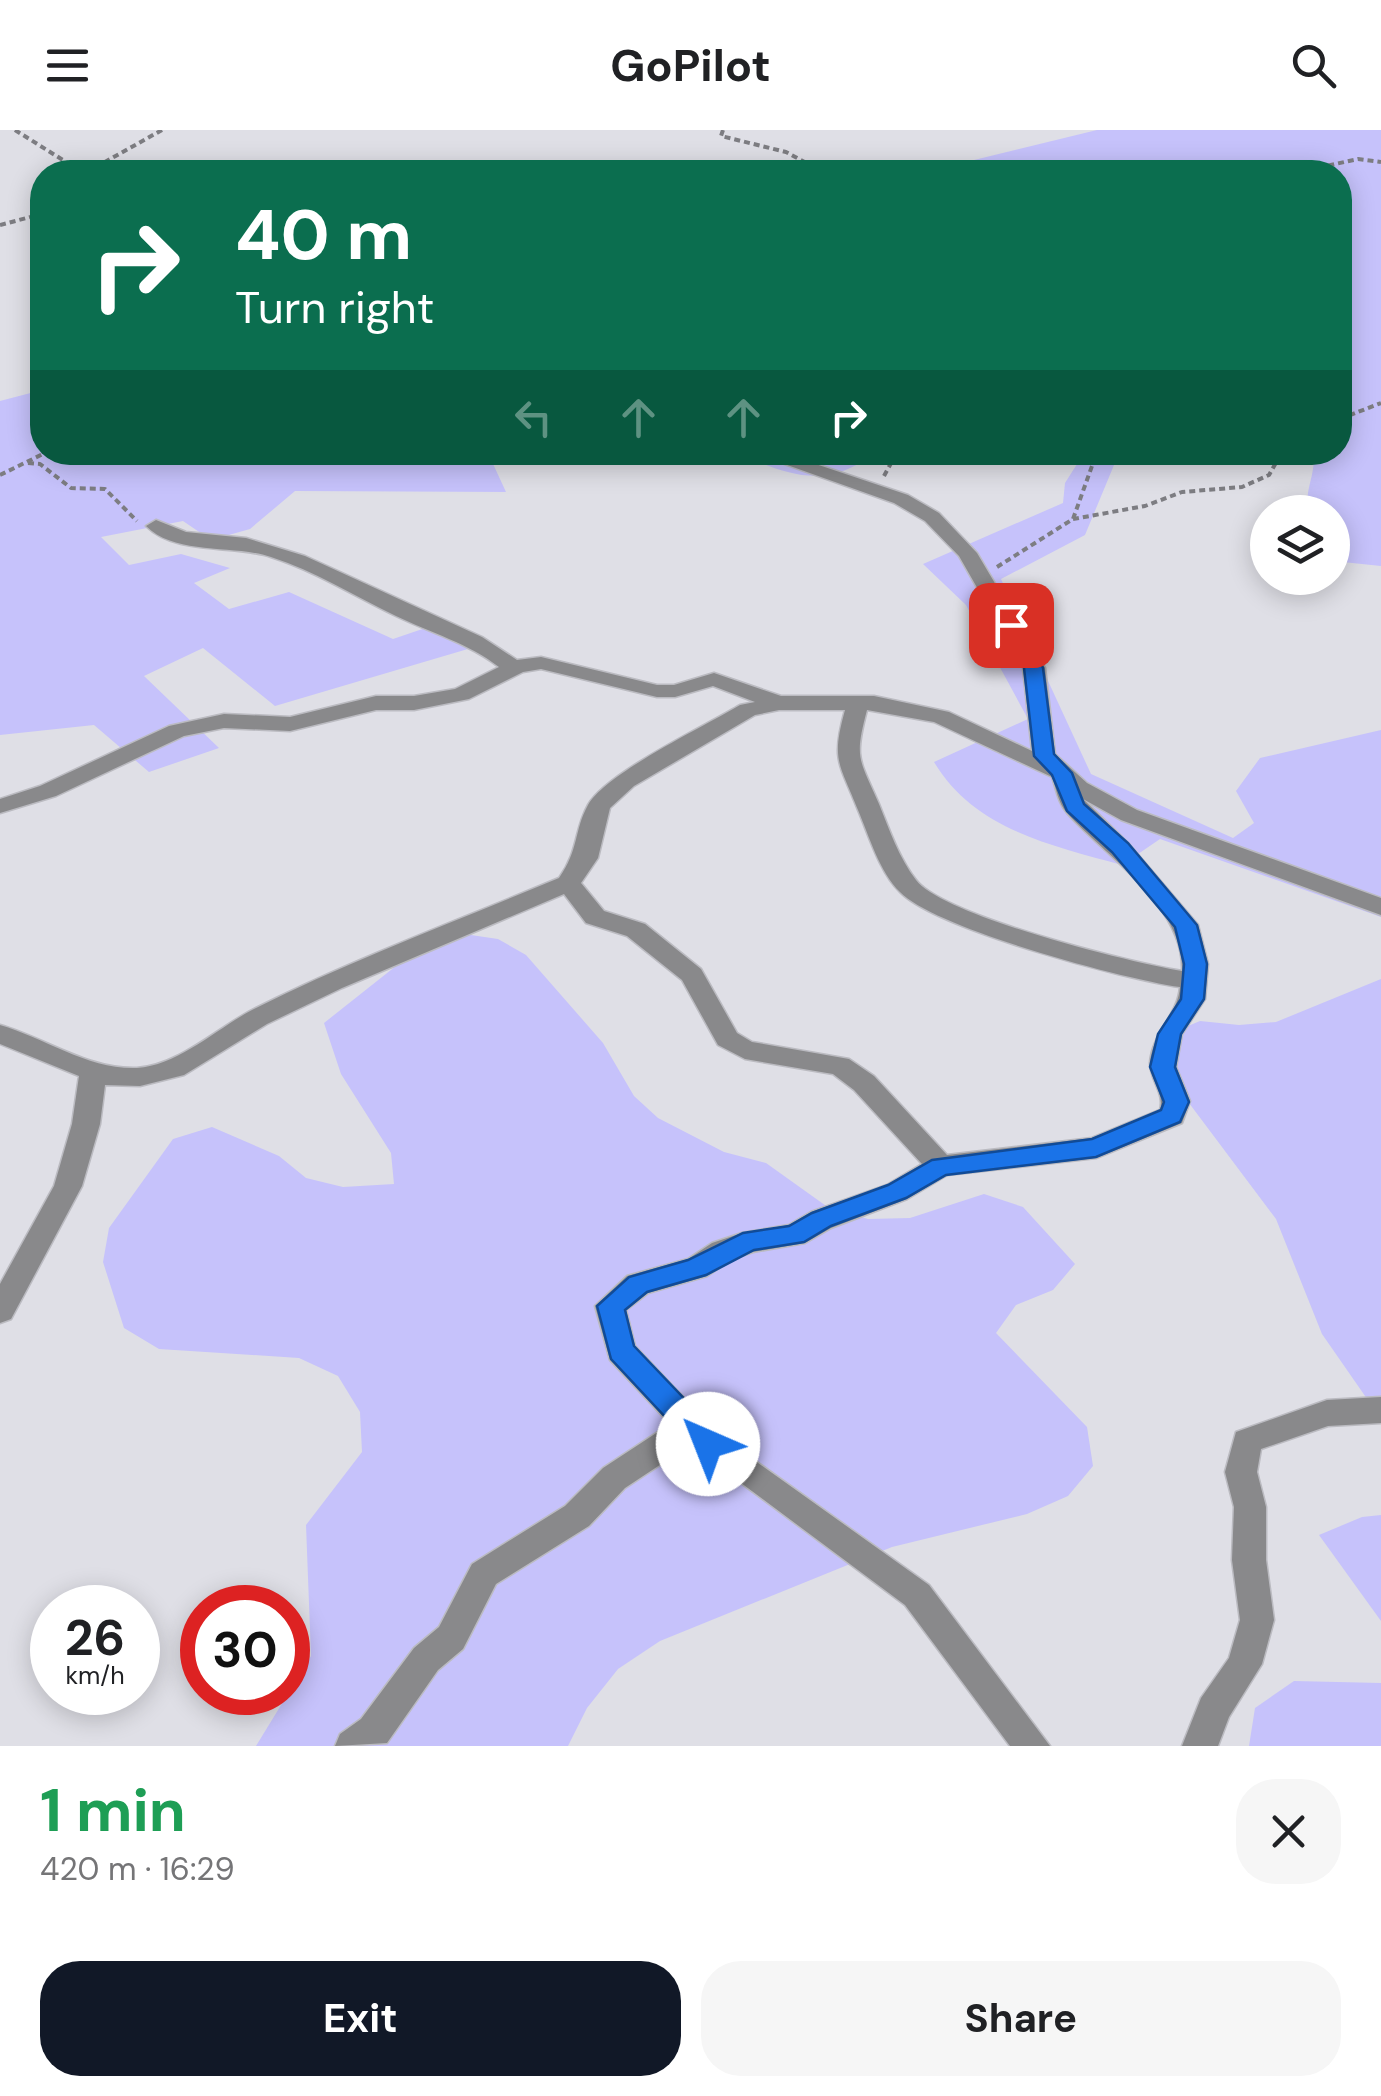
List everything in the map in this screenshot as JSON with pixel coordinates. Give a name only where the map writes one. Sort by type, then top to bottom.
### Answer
[{"type":"street","points":[[798,465],[902,500],[932,518],[967,554],[1034,668],[1044,756],[1079,788],[1129,815],[1381,907]]},
{"type":"street","points":[[156,526],[188,541],[255,546],[295,558],[404,612],[477,639],[514,668]]},
{"type":"street","points":[[0,806],[48,791],[177,731],[224,721],[290,724],[376,703],[414,703],[460,694],[514,668],[542,663],[657,691],[675,691],[714,678],[779,703]]},
{"type":"street","points":[[858,702],[845,750],[881,837],[908,886],[921,897],[935,908],[1134,972],[1194,980]]},
{"type":"street","points":[[0,1034],[93,1071],[140,1078],[175,1068],[258,1018],[318,989],[568,883],[586,858],[599,806],[626,782],[748,710],[779,703],[858,702],[941,717],[1062,773],[1074,807],[1120,848],[1186,925],[1195,964],[1192,999],[1170,1034],[1162,1067],[1176,1102],[1172,1116],[1096,1148],[941,1166],[897,1192],[822,1220],[794,1236],[752,1240],[722,1251],[697,1268],[638,1284],[610,1306],[621,1351],[708,1444],[916,1595],[1032,1746]]},
{"type":"street","points":[[568,883],[596,917],[636,930],[692,975],[727,1039],[746,1050],[840,1066],[864,1083],[941,1166]]},
{"type":"street","points":[[0,1311],[68,1186],[86,1124],[93,1071]]},
{"type":"street","points":[[1200,1746],[1214,1709],[1244,1664],[1257,1620],[1249,1560],[1250,1508],[1241,1472],[1247,1442],[1327,1414],[1381,1410]]},
{"type":"street","points":[[353,1746],[374,1731],[426,1659],[451,1638],[484,1574],[578,1516],[614,1478],[676,1440],[689,1424]]},
{"type":"path","points":[[15,130],[64,160]]},
{"type":"path","points":[[106,160],[162,130]]},
{"type":"path","points":[[723,130],[722,136],[786,152],[801,160]]},
{"type":"path","points":[[1352,160],[1381,162]]},
{"type":"path","points":[[0,226],[30,217]]},
{"type":"path","points":[[1352,415],[1381,404]]},
{"type":"path","points":[[0,475],[28,463]]},
{"type":"path","points":[[41,465],[71,488],[105,489],[125,513],[156,526]]},
{"type":"path","points":[[1073,518],[1093,465]]},
{"type":"path","points":[[982,577],[1073,518],[1144,506],[1182,492],[1242,487],[1269,476],[1275,465]]},
{"type":"shaded area","points":[[1097,130],[1381,130],[1381,566],[1350,563],[1350,495],[1308,495],[1313,465],[1352,465],[1352,160],[974,160]]},
{"type":"shaded area","points":[[30,393],[30,465],[494,465],[506,492],[295,491],[250,529],[211,540],[183,521],[101,537],[129,565],[181,554],[230,568],[194,583],[229,609],[289,592],[393,639],[443,622],[478,646],[275,706],[203,648],[144,676],[219,748],[149,772],[94,725],[0,735],[0,401]]},
{"type":"shaded area","points":[[768,465],[856,465],[841,472],[808,476]]},
{"type":"shaded area","points":[[1076,465],[1114,465],[1085,535],[1001,579],[1091,774],[1233,838],[1254,823],[1236,791],[1260,758],[1381,730],[1381,917],[1160,839],[1122,865],[1042,842],[971,804],[934,762],[1028,719],[966,605],[923,564],[1063,503],[1065,483]]},
{"type":"shaded area","points":[[464,934],[498,939],[526,955],[603,1043],[634,1096],[658,1118],[724,1152],[766,1163],[829,1208],[868,1219],[910,1218],[984,1194],[1023,1207],[1075,1264],[1053,1290],[1016,1305],[996,1333],[1087,1427],[1093,1466],[1068,1496],[1027,1514],[892,1547],[660,1641],[618,1669],[587,1708],[568,1746],[256,1746],[275,1715],[310,1715],[306,1525],[362,1452],[360,1412],[338,1376],[299,1358],[159,1349],[124,1328],[103,1262],[109,1228],[173,1139],[212,1127],[279,1156],[306,1178],[343,1187],[394,1184],[391,1153],[341,1074],[324,1023],[401,962]]},
{"type":"shaded area","points":[[1381,979],[1381,1419],[1322,1334],[1276,1219],[1180,1091],[1169,1034],[1200,1021],[1239,1025],[1276,1022]]},
{"type":"shaded area","points":[[1381,1515],[1381,1621],[1319,1535],[1362,1517]]},
{"type":"shaded area","points":[[1294,1681],[1381,1683],[1381,1746],[1249,1746],[1255,1708]]},
{"type":"route","points":[[708,1444],[621,1351],[610,1306],[638,1284],[697,1268],[722,1251],[752,1240],[794,1236],[822,1220],[897,1192],[941,1166],[1040,1158],[1096,1148],[1172,1116],[1176,1102],[1162,1067],[1170,1034],[1192,999],[1195,964],[1186,925],[1120,848],[1074,807],[1062,773],[1044,756],[1034,668],[1011,625]]}]
